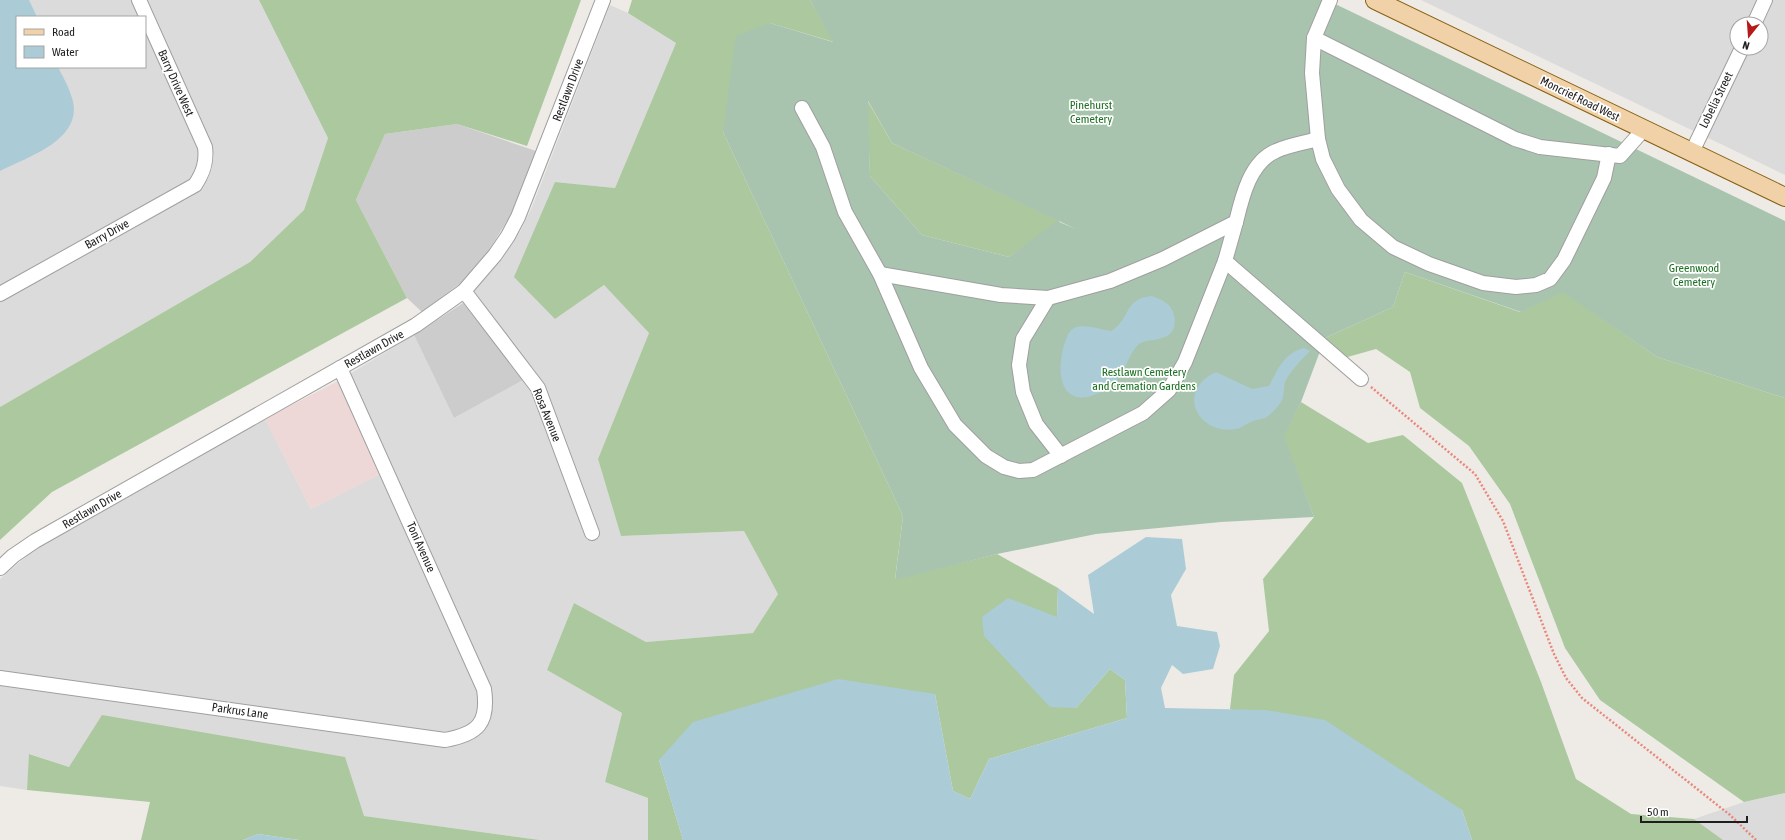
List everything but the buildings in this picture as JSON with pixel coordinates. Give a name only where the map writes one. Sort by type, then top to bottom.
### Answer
[{"type":"main road","name":"Moncrief Road West","points":[[1375,0],[1785,197]]},
{"type":"street","name":"Barry Drive West","points":[[139,0],[205,148],[207,158],[205,166]]},
{"type":"street","name":"Restlawn Drive","points":[[0,568],[13,556],[35,541],[416,326],[464,291],[495,255],[518,217],[603,0]]},
{"type":"street","points":[[1330,0],[1314,38],[1312,73],[1318,138],[1323,159],[1338,188],[1361,220],[1393,247],[1429,264],[1483,283],[1516,288],[1536,285],[1550,279],[1559,266],[1604,178],[1609,154]]},
{"type":"street","points":[[1758,16],[1765,0]]},
{"type":"street","points":[[1314,38],[1515,139],[1540,147],[1620,156],[1644,129]]},
{"type":"street","name":"Lobelia Street","points":[[1692,152],[1738,56]]},
{"type":"street","points":[[802,108],[823,148],[845,212],[880,274],[921,368],[955,425],[986,456],[1004,467],[1018,471],[1033,470],[1144,413],[1170,390],[1185,362],[1225,261],[1244,192],[1250,179],[1261,163],[1275,151],[1318,138]]},
{"type":"street","name":"Barry Drive","points":[[0,294],[195,185],[205,166]]},
{"type":"street","points":[[880,274],[1001,295],[1048,298],[1110,281],[1163,260],[1236,222]]},
{"type":"street","points":[[1225,261],[1361,379]]},
{"type":"street","name":"Rosa Avenue","points":[[464,291],[538,388],[592,532]]},
{"type":"street","points":[[1048,298],[1023,339],[1019,365],[1023,392],[1036,424],[1061,456]]},
{"type":"street","name":"Toni Avenue","points":[[340,368],[484,689],[486,704],[483,717],[477,728]]},
{"type":"street","name":"Parkrus Lane","points":[[0,678],[444,740],[463,737],[477,728]]},
{"type":"path","points":[[1361,379],[1475,474],[1503,521],[1554,654],[1566,678],[1582,698],[1730,815],[1756,840]]},
{"type":"shaded area","points":[[0,0],[259,0],[328,138],[304,210],[250,262],[0,407]]},
{"type":"shaded area","points":[[1421,0],[1785,0],[1785,175]]},
{"type":"shaded area","points":[[610,5],[628,13],[676,43],[615,188],[555,182],[555,319],[604,285],[649,333],[598,459],[621,536],[744,531],[778,594],[753,633],[646,642],[574,603],[547,670],[622,713],[605,782],[648,798],[648,840],[540,840],[363,816],[69,767],[30,754],[27,790],[0,786],[0,579],[36,548],[265,419],[311,509],[380,474],[338,381],[414,335],[454,418],[525,379],[463,303],[503,258],[521,230],[532,207]]},
{"type":"shaded area","points":[[457,124],[536,151],[510,216],[486,255],[462,282],[422,312],[407,298],[356,200],[385,134]]},
{"type":"shaded area","points":[[463,303],[525,379],[454,418],[414,335]]},
{"type":"shaded area","points":[[338,381],[380,474],[311,509],[265,419]]},
{"type":"shaded area","points":[[1785,793],[1785,840],[1723,840],[1694,819],[1744,802]]},
{"type":"green space","points":[[259,0],[581,0],[527,146],[457,124],[385,134],[356,200],[407,298],[52,492],[0,540],[0,407],[250,262],[304,210],[328,138]]},
{"type":"green space","points":[[632,0],[810,0],[834,42],[770,23],[723,132],[903,516],[895,579],[997,554],[1058,588],[1057,617],[1076,708],[1110,669],[1125,680],[1127,718],[989,759],[970,799],[953,791],[935,694],[659,760],[683,840],[648,840],[648,798],[605,782],[622,713],[547,670],[574,603],[646,642],[753,633],[778,594],[744,531],[621,536],[598,459],[649,333],[604,285],[555,319],[514,277],[555,182],[615,188],[676,43],[628,13]]},
{"type":"green space","name":"Restlawn Cemetery and Cremation Gardens","points":[[810,0],[1327,0],[1785,221],[1785,398],[1657,357],[1563,292],[1521,312],[1405,272],[1393,307],[1325,338],[1301,402],[1284,436],[1314,517],[1221,522],[1096,534],[997,554],[895,580],[903,516],[723,132],[736,36],[770,23],[833,42]],"holes":[[[868,101],[892,143],[1076,229],[1057,221],[1009,257],[922,235],[870,176]]]},
{"type":"green space","points":[[867,100],[892,143],[1060,221],[1009,257],[922,235],[870,176]]},
{"type":"green space","points":[[1405,272],[1520,312],[1563,291],[1657,357],[1785,398],[1785,793],[1744,802],[1600,700],[1565,648],[1510,504],[1469,446],[1420,408],[1410,372],[1376,349],[1344,358],[1325,338],[1393,307]]},
{"type":"green space","points":[[1301,402],[1368,443],[1403,435],[1462,483],[1541,682],[1576,779],[1631,814],[1694,819],[1723,840],[1472,840],[1462,810],[1230,709],[1234,675],[1269,631],[1263,579],[1314,517],[1283,436]]},
{"type":"green space","points":[[102,715],[345,757],[364,816],[540,840],[299,840],[258,834],[243,840],[141,840],[150,802],[27,790],[29,754],[69,767]]},
{"type":"water","points":[[0,0],[29,0],[37,16],[16,16],[16,68],[59,68],[71,94],[74,112],[70,125],[51,145],[39,153],[0,171]]},
{"type":"water","points":[[1152,296],[1163,301],[1173,311],[1175,325],[1172,332],[1167,336],[1142,342],[1138,345],[1119,377],[1109,387],[1093,395],[1080,397],[1071,395],[1065,388],[1061,377],[1063,351],[1070,331],[1080,326],[1086,326],[1111,331],[1122,321],[1128,310],[1136,301]]},
{"type":"water","points":[[1304,348],[1310,351],[1290,373],[1285,382],[1281,402],[1275,410],[1266,417],[1248,423],[1240,428],[1226,430],[1214,427],[1204,421],[1197,412],[1194,402],[1196,391],[1203,381],[1216,372],[1252,389],[1269,386],[1282,362],[1297,350]]},
{"type":"water","points":[[1146,537],[1182,539],[1186,569],[1171,595],[1177,626],[1217,632],[1220,646],[1213,669],[1183,674],[1172,665],[1161,688],[1165,708],[1265,710],[1325,720],[1462,810],[1472,840],[683,840],[659,760],[693,722],[838,679],[935,694],[953,791],[970,799],[989,759],[1127,718],[1125,680],[1110,669],[1076,708],[1050,707],[984,636],[982,617],[1008,598],[1057,617],[1058,588],[1094,614],[1088,575]]},
{"type":"water","points":[[258,834],[299,840],[243,840]]},
{"type":"park label","name":"Pinehurst Cemetery","points":[[1091,112]]},
{"type":"park label","name":"Greenwood Cemetery","points":[[1694,275]]}]
